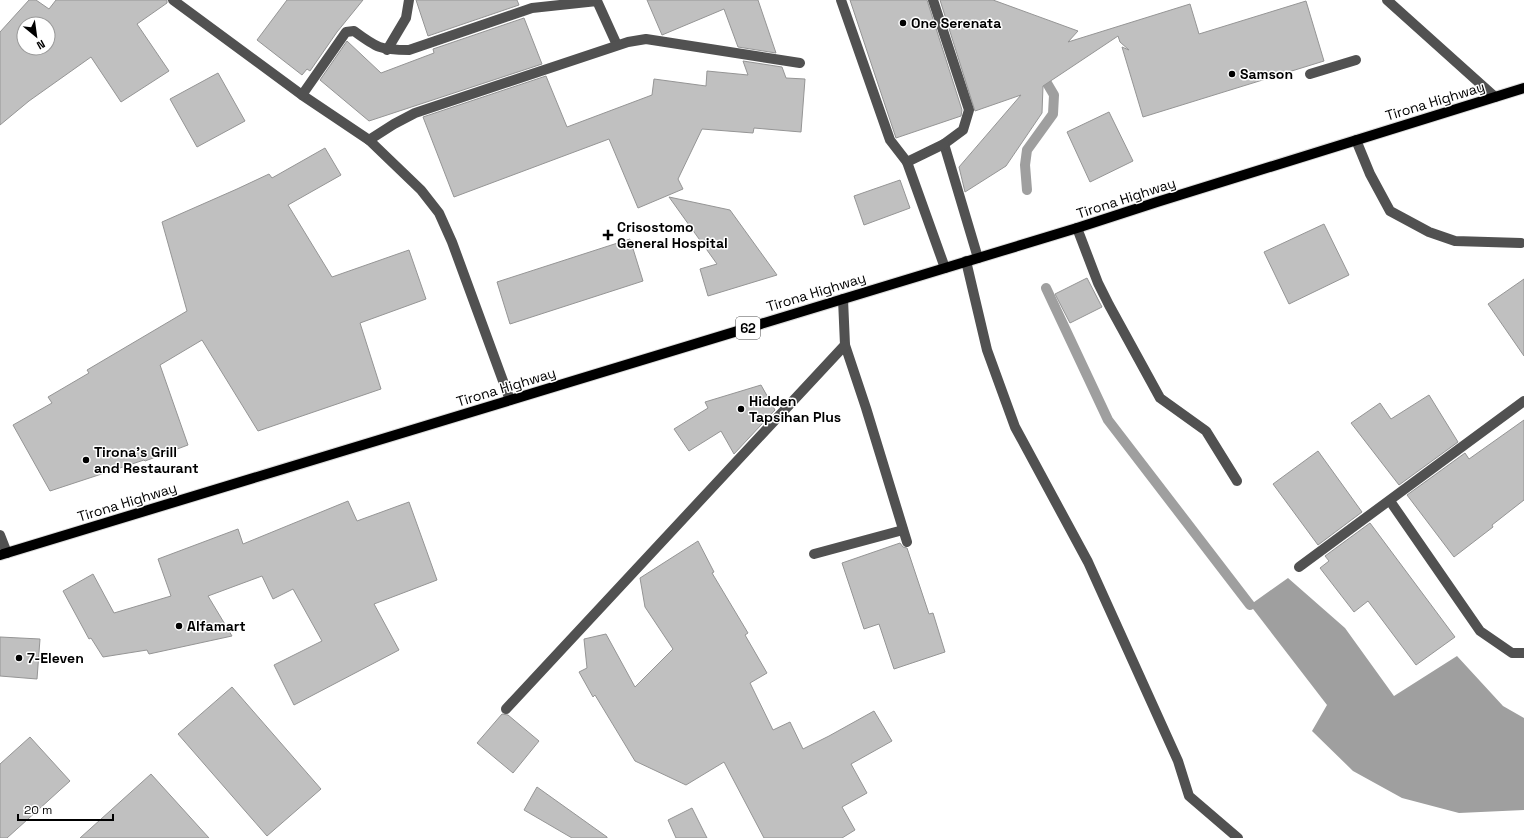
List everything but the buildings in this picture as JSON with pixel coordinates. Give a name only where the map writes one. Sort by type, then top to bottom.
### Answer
[{"type":"main road","name":"Tirona Highway","points":[[3,554],[1077,228],[1524,88]]},
{"type":"street","points":[[173,0],[302,95],[369,140],[421,190],[439,213],[452,242],[510,400]]},
{"type":"street","points":[[387,50],[406,18],[410,0]]},
{"type":"street","points":[[841,0],[890,140],[907,162],[945,268]]},
{"type":"street","points":[[907,162],[944,144],[963,130],[969,110],[933,0]]},
{"type":"street","points":[[1387,0],[1495,97]]},
{"type":"street","points":[[302,95],[346,32],[354,31],[373,46],[387,50],[409,50],[532,8],[597,1],[617,45]]},
{"type":"street","points":[[369,140],[415,113],[628,42],[646,39],[800,63]]},
{"type":"street","points":[[1310,74],[1356,60]]},
{"type":"street","points":[[1356,140],[1370,174],[1390,211],[1429,232],[1455,241],[1521,243]]},
{"type":"street","points":[[944,144],[978,258]]},
{"type":"street","points":[[1077,228],[1098,283],[1160,398],[1206,431],[1237,482]]},
{"type":"street","points":[[966,261],[987,350],[1015,427],[1088,562],[1178,761],[1189,796],[1238,838]]},
{"type":"street","points":[[843,298],[845,345],[866,408],[906,542]]},
{"type":"street","points":[[506,709],[845,345]]},
{"type":"street","points":[[1300,567],[1524,401]]},
{"type":"street","points":[[1390,501],[1480,631],[1512,653],[1524,653]]},
{"type":"street","points":[[814,554],[903,530]]},
{"type":"street","points":[[0,535],[3,554]]},
{"type":"shaded area","points":[[1288,578],[1345,628],[1394,696],[1457,656],[1503,706],[1524,718],[1524,810],[1459,813],[1402,798],[1353,771],[1312,731],[1327,705],[1250,605]]},
{"type":"waterway","points":[[1027,190],[1025,165],[1027,150],[1053,114],[1054,95],[1041,73]]},
{"type":"waterway","points":[[1046,288],[1108,420],[1250,605]]},
{"type":"place","name":"One Serenata","points":[[903,23]]},
{"type":"place","name":"Samson","points":[[1232,74]]},
{"type":"place","name":"Crisostomo General Hospital","points":[[608,235]]},
{"type":"place","name":"Hidden Tapsihan Plus","points":[[741,409]]},
{"type":"place","name":"Tirona's Grill and Restaurant","points":[[86,460]]},
{"type":"place","name":"Alfamart","points":[[179,626]]},
{"type":"place","name":"7-Eleven","points":[[19,658]]}]
